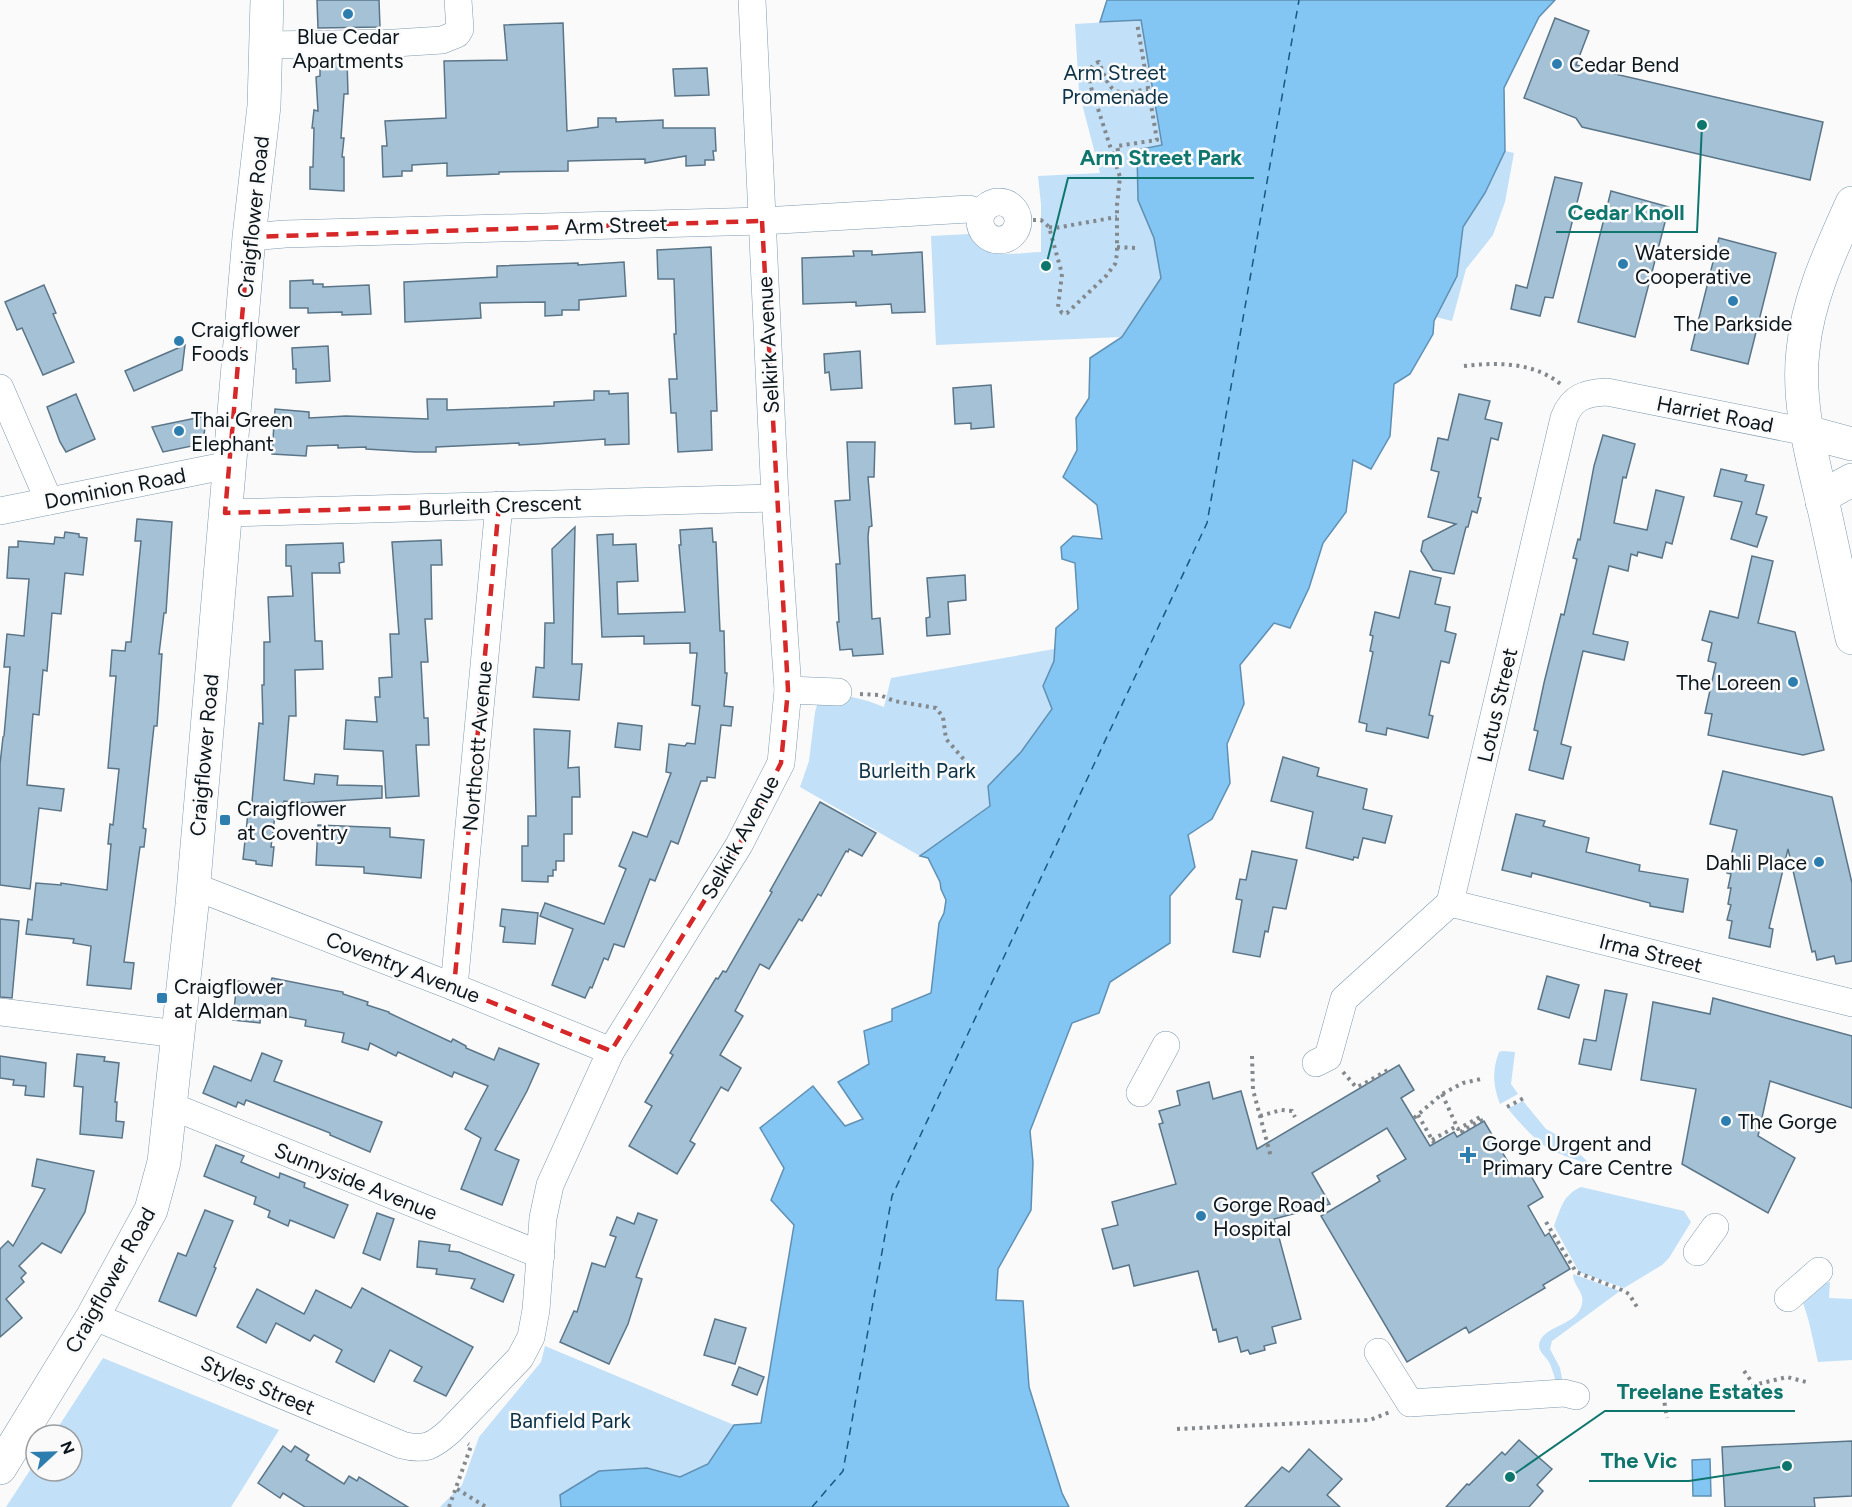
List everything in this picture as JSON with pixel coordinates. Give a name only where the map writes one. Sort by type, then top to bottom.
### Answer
[{"type":"main road","name":"Craigflower Road","points":[[0,1468],[93,1316],[151,1210],[164,1162],[193,886],[249,237],[264,106],[267,0]]},
{"type":"main road","points":[[1852,203],[1826,263],[1809,312],[1803,350],[1802,389],[1807,432],[1852,638]]},
{"type":"main road","name":"Harriet Road","points":[[1807,432],[1852,444]]},
{"type":"main road","points":[[1822,502],[1830,492],[1852,480]]},
{"type":"street","points":[[266,45],[395,44],[442,40],[457,34],[460,29],[458,0]]},
{"type":"street","name":"Selkirk Avenue","points":[[425,1448],[438,1442],[450,1431],[520,1358],[531,1337],[536,1310],[543,1218],[550,1185],[611,1051],[739,845],[782,763],[788,690],[775,498],[752,0]]},
{"type":"street","name":"Arm Street","points":[[249,237],[285,234],[762,221],[969,209],[981,213],[994,202],[1010,205],[1016,212],[1018,220]]},
{"type":"street","points":[[0,388],[49,501]]},
{"type":"street","name":"Harriet Road","points":[[1579,398],[1591,393],[1607,392],[1807,432]]},
{"type":"street","name":"Lotus Street","points":[[1450,903],[1564,418],[1568,406],[1579,398]]},
{"type":"street","name":"Dominion Road","points":[[0,511],[229,465]]},
{"type":"street","name":"Burleith Crescent","points":[[225,513],[775,498]]},
{"type":"street","name":"Northcott Avenue","points":[[454,987],[499,505]]},
{"type":"street","points":[[788,690],[838,692]]},
{"type":"street","name":"Coventry Avenue","points":[[193,886],[454,987],[611,1051]]},
{"type":"street","points":[[1316,1064],[1328,1057],[1344,999],[1450,903]]},
{"type":"street","name":"Irma Street","points":[[1450,903],[1852,1003]]},
{"type":"street","points":[[0,1012],[178,1034]]},
{"type":"street","points":[[1140,1093],[1166,1045]]},
{"type":"street","name":"Sunnyside Avenue","points":[[171,1106],[541,1255]]},
{"type":"street","points":[[1697,1252],[1715,1227]]},
{"type":"street","points":[[1788,1298],[1819,1271]]},
{"type":"street","name":"Styles Street","points":[[93,1316],[402,1445],[425,1448]]},
{"type":"street","points":[[1378,1352],[1410,1403],[1564,1393],[1576,1396]]},
{"type":"path","points":[[1049,227],[1062,274],[1058,307],[1062,313],[1067,313],[1106,276],[1115,264],[1120,190],[1117,146],[1157,140],[1137,23]]},
{"type":"path","points":[[1118,167],[1090,84],[1090,68],[1094,63],[1099,62],[1107,82],[1115,91],[1148,89]]},
{"type":"path","points":[[1018,220],[1041,220],[1049,227],[1055,228],[1118,217]]},
{"type":"path","points":[[1117,248],[1135,248]]},
{"type":"path","points":[[1464,366],[1493,363],[1516,365],[1539,371],[1555,379],[1579,398]]},
{"type":"path","points":[[838,692],[880,695],[894,701],[936,708],[943,717],[946,739],[975,772]]},
{"type":"path","points":[[1252,1056],[1253,1090],[1271,1157]]},
{"type":"path","points":[[1362,1085],[1388,1070]]},
{"type":"path","points":[[1457,1126],[1433,1142],[1416,1117],[1442,1094],[1463,1083],[1481,1079]]},
{"type":"path","points":[[1442,1094],[1458,1129],[1480,1117],[1482,1121],[1462,1131],[1463,1133]]},
{"type":"path","points":[[1507,1107],[1524,1098]]},
{"type":"path","points":[[1260,1116],[1281,1110],[1292,1111],[1295,1117]]},
{"type":"path","points":[[1546,1222],[1576,1272],[1629,1294],[1637,1307]]},
{"type":"path","points":[[1744,1371],[1754,1385],[1787,1377],[1806,1382]]},
{"type":"path","points":[[1662,1388],[1667,1418]]},
{"type":"path","points":[[1177,1428],[1370,1420],[1410,1403]]},
{"type":"path","points":[[449,1507],[471,1446],[450,1431]]},
{"type":"path","points":[[456,1489],[486,1507]]},
{"type":"highlighted area","points":[[762,221],[788,690],[781,763],[739,845],[611,1051],[454,987],[499,505],[225,513],[249,237]]},
{"type":"green space","name":"Arm Street Promenade","points":[[1141,20],[1162,145],[1138,200],[1154,238],[1161,278],[1122,337],[936,345],[931,236],[969,234],[982,248],[1000,254],[1041,252],[1041,204],[1038,176],[1100,173],[1079,92],[1075,24]]},
{"type":"green space","points":[[1505,151],[1514,153],[1505,202],[1493,235],[1466,269],[1452,321],[1436,317],[1457,276],[1463,227],[1485,193]]},
{"type":"green space","name":"Burleith Park","points":[[1054,649],[1054,661],[1043,686],[1052,709],[1021,752],[988,786],[990,806],[920,856],[800,787],[809,761],[818,702],[844,695],[884,707],[891,678]]},
{"type":"green space","points":[[1499,1052],[1515,1052],[1511,1084],[1518,1094],[1500,1104],[1494,1072]]},
{"type":"green space","points":[[1523,1101],[1546,1129],[1564,1139],[1587,1161],[1586,1163],[1551,1150],[1531,1134],[1509,1110]]},
{"type":"green space","points":[[1581,1187],[1684,1211],[1691,1222],[1669,1258],[1662,1265],[1624,1288],[1579,1272],[1554,1226],[1566,1198]]},
{"type":"green space","points":[[1573,1274],[1620,1291],[1552,1341],[1550,1349],[1560,1368],[1564,1388],[1557,1386],[1550,1364],[1540,1350],[1539,1344],[1547,1333],[1574,1317],[1579,1311],[1582,1296]]},
{"type":"green space","points":[[1830,1282],[1829,1298],[1852,1299],[1852,1360],[1818,1362],[1801,1296],[1813,1285]]},
{"type":"green space","name":"Banfield Park","points":[[545,1346],[734,1425],[708,1464],[680,1477],[647,1468],[560,1495],[561,1507],[440,1507],[462,1485],[479,1437],[541,1362]]},
{"type":"green space","points":[[103,1358],[279,1430],[231,1507],[6,1507],[24,1479],[24,1483],[84,1483],[84,1423],[61,1423]]},
{"type":"water","points":[[1107,0],[1555,0],[1539,17],[1504,88],[1505,151],[1485,193],[1463,227],[1457,276],[1434,321],[1433,334],[1410,374],[1394,384],[1390,436],[1371,469],[1353,460],[1346,512],[1323,543],[1309,588],[1290,628],[1274,623],[1240,665],[1244,704],[1227,744],[1230,783],[1212,819],[1188,835],[1195,867],[1170,896],[1170,943],[1110,982],[1099,1013],[1072,1023],[1030,1131],[1033,1162],[1031,1210],[998,1269],[996,1300],[1023,1301],[1029,1387],[1062,1493],[1069,1507],[561,1507],[560,1495],[599,1471],[647,1468],[680,1477],[708,1464],[734,1425],[761,1423],[794,1225],[771,1200],[784,1168],[760,1128],[813,1086],[845,1126],[863,1119],[838,1082],[869,1064],[864,1031],[892,1021],[892,1009],[931,993],[939,923],[944,913],[946,900],[928,858],[920,856],[990,806],[988,786],[1021,752],[1052,709],[1043,686],[1054,661],[1056,628],[1078,609],[1075,563],[1062,559],[1061,547],[1073,536],[1102,539],[1097,505],[1063,477],[1077,450],[1076,418],[1089,398],[1090,358],[1122,337],[1161,278],[1154,238],[1138,200],[1137,150],[1162,145],[1141,20],[1100,22]]},
{"type":"water","points":[[1710,1459],[1711,1496],[1693,1496],[1692,1460]]},
{"type":"building","name":"Blue Cedar Apartments","points":[[317,0],[379,0],[380,27],[318,28]]},
{"type":"building","points":[[1555,18],[1589,31],[1576,65],[1823,122],[1810,180],[1582,127],[1576,118],[1524,98]]},
{"type":"building","points":[[563,23],[567,131],[598,127],[598,118],[616,118],[616,122],[663,120],[663,128],[715,128],[714,160],[705,160],[705,165],[686,166],[686,156],[645,163],[645,159],[568,161],[568,171],[499,172],[499,174],[447,176],[447,163],[412,165],[412,171],[402,171],[402,176],[383,177],[382,146],[387,146],[385,121],[446,118],[444,61],[507,60],[504,25]]},
{"type":"building","points":[[327,60],[347,60],[348,94],[344,94],[341,138],[344,138],[342,157],[344,157],[344,191],[310,189],[310,167],[313,167],[314,128],[312,128],[314,110],[318,111],[316,77],[320,76],[320,66],[328,66]]},
{"type":"building","points":[[707,68],[709,95],[675,96],[673,69]]},
{"type":"building","points":[[1555,177],[1582,183],[1553,298],[1545,297],[1540,316],[1511,309],[1516,285],[1527,288]]},
{"type":"building","name":"Waterside Cooperative","points":[[1611,191],[1669,207],[1635,337],[1578,322]]},
{"type":"building","name":"The Parkside","points":[[1719,238],[1776,253],[1748,364],[1691,350]]},
{"type":"building","points":[[711,247],[717,411],[711,411],[712,450],[678,452],[676,413],[671,413],[669,379],[677,379],[674,279],[658,279],[657,250]]},
{"type":"building","points":[[853,251],[872,251],[872,255],[922,252],[925,312],[892,313],[891,304],[856,306],[856,302],[803,304],[802,258],[854,256]]},
{"type":"building","points":[[624,262],[626,296],[579,300],[579,310],[562,310],[562,315],[545,316],[545,302],[480,303],[481,318],[405,322],[404,282],[497,277],[497,266]]},
{"type":"building","points":[[313,280],[313,284],[323,284],[323,287],[369,285],[371,314],[308,313],[308,308],[290,308],[290,281]]},
{"type":"building","points":[[44,285],[56,313],[53,314],[74,362],[43,375],[22,328],[17,330],[5,302]]},
{"type":"building","points":[[185,345],[182,370],[134,391],[125,371]]},
{"type":"building","points":[[328,346],[330,381],[296,383],[292,348]]},
{"type":"building","points":[[860,351],[862,388],[831,390],[829,372],[825,373],[824,354]]},
{"type":"building","points":[[991,385],[994,427],[971,429],[971,423],[955,424],[953,388]]},
{"type":"building","points":[[594,391],[609,391],[609,394],[628,393],[629,444],[605,445],[605,439],[519,445],[519,443],[436,447],[436,452],[366,449],[366,447],[338,448],[338,445],[307,446],[306,456],[272,454],[275,409],[309,412],[309,418],[346,416],[428,419],[427,399],[447,399],[447,410],[554,406],[554,402],[594,400]]},
{"type":"building","points":[[76,394],[95,439],[66,452],[47,407]]},
{"type":"building","points":[[1459,394],[1490,401],[1485,419],[1502,423],[1498,440],[1491,438],[1478,497],[1481,498],[1477,513],[1472,511],[1454,574],[1433,570],[1421,551],[1423,541],[1456,524],[1428,517],[1439,472],[1431,470],[1438,438],[1448,440]]},
{"type":"building","name":"Thai Green Elephant","points":[[206,416],[204,436],[197,437],[197,445],[163,452],[152,427]]},
{"type":"building","points":[[1603,435],[1635,444],[1626,478],[1623,477],[1614,523],[1647,530],[1656,490],[1684,497],[1672,544],[1666,542],[1662,558],[1638,552],[1637,556],[1631,554],[1628,571],[1609,566],[1593,634],[1628,642],[1624,660],[1583,651],[1561,744],[1571,747],[1563,779],[1529,770],[1538,731],[1534,730],[1544,683],[1561,614],[1564,615],[1577,559],[1573,558],[1578,539],[1580,540],[1594,466]]},
{"type":"building","points":[[847,442],[875,442],[874,477],[868,477],[872,526],[869,527],[868,537],[872,619],[880,618],[883,654],[853,656],[852,649],[840,650],[836,564],[840,564],[835,501],[850,500]]},
{"type":"building","points":[[1721,469],[1747,475],[1745,481],[1764,485],[1756,514],[1767,517],[1757,547],[1731,539],[1742,502],[1714,496]]},
{"type":"building","points":[[137,519],[172,522],[166,613],[164,613],[159,654],[162,654],[157,726],[154,726],[143,828],[146,829],[144,847],[140,847],[124,962],[134,963],[131,989],[87,985],[91,946],[73,943],[74,939],[26,934],[28,919],[32,920],[36,883],[61,885],[61,883],[107,890],[111,844],[108,844],[110,824],[113,825],[119,769],[108,768],[116,676],[110,676],[112,650],[125,651],[126,642],[131,642],[141,541],[135,541]]},
{"type":"building","points":[[575,527],[572,664],[582,664],[579,700],[533,697],[536,667],[544,668],[545,623],[554,623],[552,549]]},
{"type":"building","points":[[712,528],[713,542],[716,542],[720,631],[724,631],[725,673],[727,673],[724,706],[733,707],[731,726],[721,725],[715,778],[707,777],[707,781],[701,781],[678,844],[671,841],[655,881],[650,879],[624,947],[614,944],[608,960],[604,958],[592,988],[590,987],[585,998],[552,985],[573,929],[540,916],[545,903],[604,924],[626,869],[619,866],[633,832],[647,837],[671,773],[666,772],[669,744],[685,746],[687,743],[695,744],[700,706],[692,705],[697,653],[690,653],[690,643],[644,644],[644,636],[602,637],[597,535],[613,534],[613,545],[636,544],[638,581],[617,582],[618,614],[685,612],[679,545],[681,545],[680,530]]},
{"type":"building","points":[[65,532],[87,538],[83,575],[65,573],[61,614],[52,613],[47,671],[43,670],[39,715],[33,714],[27,785],[64,789],[61,811],[39,808],[30,889],[0,885],[0,764],[10,667],[4,667],[7,634],[24,636],[29,579],[7,578],[9,547],[18,547],[18,541],[54,544],[55,537],[64,538]]},
{"type":"building","points":[[441,540],[442,565],[431,565],[432,619],[425,619],[428,662],[421,662],[424,718],[428,718],[429,745],[416,745],[419,796],[386,798],[383,751],[344,749],[346,720],[377,722],[375,697],[380,697],[379,678],[392,677],[390,634],[399,634],[392,542]]},
{"type":"building","points":[[343,543],[344,562],[339,563],[340,573],[312,573],[315,641],[322,641],[323,669],[295,670],[296,716],[289,716],[284,780],[314,784],[315,774],[338,776],[337,785],[382,786],[382,798],[300,803],[284,801],[282,807],[276,807],[271,847],[274,847],[272,866],[256,864],[256,861],[243,859],[248,813],[251,813],[259,723],[263,724],[264,642],[270,642],[268,597],[293,596],[291,566],[286,566],[286,545]]},
{"type":"building","name":"The Loreen","points":[[1752,556],[1773,561],[1758,623],[1795,632],[1824,750],[1803,755],[1708,735],[1712,714],[1705,713],[1716,663],[1708,661],[1712,643],[1702,640],[1710,611],[1738,618]]},
{"type":"building","points":[[1410,571],[1441,578],[1435,604],[1450,607],[1445,631],[1456,634],[1449,663],[1441,661],[1429,715],[1433,716],[1428,738],[1387,728],[1386,735],[1366,731],[1367,724],[1359,722],[1373,652],[1370,651],[1373,636],[1370,635],[1375,612],[1399,618]]},
{"type":"building","points":[[965,575],[966,600],[948,602],[950,634],[927,636],[926,618],[930,617],[927,578]]},
{"type":"building","points":[[618,723],[642,726],[640,750],[615,747]]},
{"type":"building","points":[[534,729],[570,731],[568,768],[579,767],[580,797],[572,797],[572,834],[564,834],[564,861],[556,861],[556,870],[553,870],[553,876],[548,876],[548,882],[522,881],[522,846],[528,846],[528,816],[536,816]]},
{"type":"building","points":[[1283,757],[1319,768],[1317,776],[1367,789],[1363,809],[1392,816],[1385,843],[1363,838],[1358,858],[1354,857],[1353,860],[1306,848],[1313,812],[1271,801]]},
{"type":"building","name":"Dahli Place","points":[[1723,771],[1832,797],[1852,883],[1852,961],[1836,964],[1834,956],[1817,960],[1815,951],[1812,952],[1788,849],[1769,928],[1773,929],[1770,947],[1729,938],[1732,921],[1727,920],[1731,905],[1728,904],[1731,888],[1728,888],[1731,874],[1727,873],[1737,830],[1710,824]]},
{"type":"building","points":[[820,802],[876,833],[862,856],[849,849],[848,852],[846,851],[821,896],[818,894],[802,921],[799,919],[769,969],[760,964],[735,1011],[743,1016],[720,1055],[741,1068],[728,1091],[721,1087],[690,1141],[695,1144],[677,1174],[629,1146],[652,1106],[645,1102],[673,1055],[670,1053],[716,978],[718,979],[723,971],[726,972]]},
{"type":"building","points":[[1516,814],[1545,821],[1543,826],[1589,838],[1586,852],[1640,865],[1639,871],[1688,879],[1683,912],[1650,906],[1650,903],[1532,873],[1531,877],[1502,870]]},
{"type":"building","points":[[318,825],[390,828],[390,837],[424,840],[421,878],[364,873],[364,867],[316,865]]},
{"type":"building","points":[[1252,851],[1297,860],[1286,909],[1273,907],[1260,957],[1233,952],[1242,900],[1236,899],[1240,879],[1246,880]]},
{"type":"building","points":[[502,909],[538,913],[535,944],[503,942],[505,927],[500,926]]},
{"type":"building","points":[[0,919],[19,921],[12,998],[0,997]]},
{"type":"building","points":[[1547,976],[1579,985],[1569,1018],[1538,1009]]},
{"type":"building","points":[[272,978],[343,992],[343,994],[368,1002],[367,1005],[389,1012],[451,1042],[453,1039],[466,1048],[494,1060],[499,1048],[539,1064],[495,1150],[519,1160],[502,1205],[461,1189],[481,1138],[465,1129],[488,1086],[454,1072],[452,1077],[398,1052],[396,1056],[370,1043],[368,1050],[342,1042],[344,1033],[305,1026],[306,1020],[261,1012],[260,1023],[233,1020],[237,981],[270,984]]},
{"type":"building","points":[[1605,990],[1627,994],[1611,1070],[1579,1064],[1584,1039],[1596,1041]]},
{"type":"building","name":"The Gorge","points":[[1713,998],[1852,1036],[1852,1108],[1770,1081],[1758,1136],[1795,1158],[1768,1213],[1682,1164],[1696,1089],[1641,1080],[1653,1002],[1710,1014]]},
{"type":"building","points":[[262,1053],[282,1061],[274,1081],[382,1122],[370,1152],[330,1135],[330,1133],[246,1100],[244,1105],[238,1102],[236,1107],[203,1093],[214,1066],[251,1081]]},
{"type":"building","points":[[77,1054],[105,1057],[104,1061],[119,1063],[115,1102],[117,1102],[116,1121],[124,1122],[122,1138],[80,1134],[83,1087],[74,1086]]},
{"type":"building","points":[[0,1056],[46,1063],[44,1097],[25,1095],[26,1086],[13,1085],[14,1080],[0,1078]]},
{"type":"building","name":"Gorge Road Hospital","points":[[1399,1065],[1414,1090],[1401,1098],[1430,1146],[1454,1132],[1457,1137],[1484,1121],[1515,1174],[1526,1167],[1543,1197],[1528,1206],[1545,1236],[1549,1233],[1570,1269],[1543,1285],[1545,1288],[1469,1333],[1466,1327],[1407,1362],[1321,1216],[1380,1181],[1377,1176],[1406,1159],[1387,1128],[1312,1173],[1330,1204],[1274,1219],[1301,1319],[1272,1327],[1276,1343],[1264,1346],[1265,1350],[1250,1354],[1248,1350],[1241,1352],[1237,1337],[1219,1342],[1216,1329],[1213,1330],[1198,1271],[1134,1286],[1129,1265],[1113,1269],[1102,1229],[1118,1225],[1112,1202],[1176,1184],[1159,1124],[1163,1123],[1159,1111],[1180,1105],[1177,1091],[1209,1082],[1213,1099],[1241,1091],[1257,1149]]},
{"type":"building","points":[[216,1145],[244,1156],[241,1162],[279,1178],[280,1173],[305,1183],[304,1187],[348,1205],[334,1238],[290,1220],[288,1226],[268,1217],[270,1211],[254,1204],[256,1197],[204,1176]]},
{"type":"building","points":[[37,1159],[94,1171],[85,1212],[61,1253],[42,1243],[19,1266],[26,1273],[21,1278],[24,1282],[6,1299],[22,1318],[0,1337],[0,1249],[8,1241],[13,1246],[45,1189],[32,1186]]},
{"type":"building","points":[[205,1210],[233,1221],[196,1316],[159,1301],[178,1253],[186,1256]]},
{"type":"building","points":[[377,1213],[394,1219],[380,1260],[363,1253]]},
{"type":"building","points":[[638,1213],[657,1220],[636,1277],[642,1279],[628,1324],[609,1364],[560,1342],[574,1311],[577,1312],[592,1263],[605,1267],[616,1237],[610,1235],[617,1217],[634,1224]]},
{"type":"building","points":[[419,1241],[450,1245],[449,1251],[459,1252],[514,1275],[503,1302],[471,1288],[475,1279],[436,1274],[437,1269],[417,1267]]},
{"type":"building","points":[[362,1288],[473,1347],[446,1396],[414,1381],[422,1367],[390,1350],[374,1382],[336,1362],[342,1350],[314,1335],[310,1341],[276,1323],[266,1343],[237,1327],[257,1289],[304,1314],[316,1290],[351,1308]]},
{"type":"building","points":[[715,1319],[746,1328],[735,1364],[704,1355]]},
{"type":"building","points":[[739,1367],[764,1377],[757,1395],[732,1385]]},
{"type":"building","points":[[1519,1440],[1552,1469],[1537,1485],[1543,1491],[1529,1507],[1446,1507],[1467,1484],[1469,1485],[1502,1452],[1505,1455]]},
{"type":"building","points":[[1852,1441],[1852,1496],[1814,1498],[1815,1507],[1725,1507],[1722,1447]]},
{"type":"building","points":[[283,1446],[291,1452],[295,1446],[309,1455],[306,1460],[344,1484],[349,1476],[357,1481],[359,1477],[408,1507],[305,1507],[283,1493],[280,1498],[258,1483]]},
{"type":"building","points":[[1309,1449],[1342,1479],[1327,1495],[1340,1507],[1245,1507],[1282,1467],[1289,1472]]},
{"type":"ferry route","points":[[812,1507],[843,1471],[892,1196],[1207,523],[1299,0]]},
{"type":"place","name":"Blue Cedar Apartments","points":[[348,14]]},
{"type":"place","name":"Cedar Bend","points":[[1557,64]]},
{"type":"place","name":"Cedar Knoll","points":[[1702,125]]},
{"type":"place","name":"Waterside Cooperative","points":[[1623,264]]},
{"type":"place","name":"Arm Street Park","points":[[1046,266]]},
{"type":"place","name":"The Parkside","points":[[1733,301]]},
{"type":"place","name":"Craigflower Foods","points":[[179,341]]},
{"type":"place","name":"Thai Green Elephant","points":[[179,431]]},
{"type":"place","name":"The Loreen","points":[[1793,682]]},
{"type":"place","name":"Craigflower at Coventry","points":[[225,820]]},
{"type":"place","name":"Dahli Place","points":[[1819,862]]},
{"type":"place","name":"Craigflower at Alderman","points":[[162,998]]},
{"type":"place","name":"The Gorge","points":[[1726,1121]]},
{"type":"place","name":"Gorge Urgent and Primary Care Centre","points":[[1468,1155]]},
{"type":"place","name":"Gorge Road Hospital","points":[[1201,1216]]},
{"type":"place","name":"The Vic","points":[[1787,1466]]},
{"type":"place","name":"Treelane Estates","points":[[1510,1477]]}]
